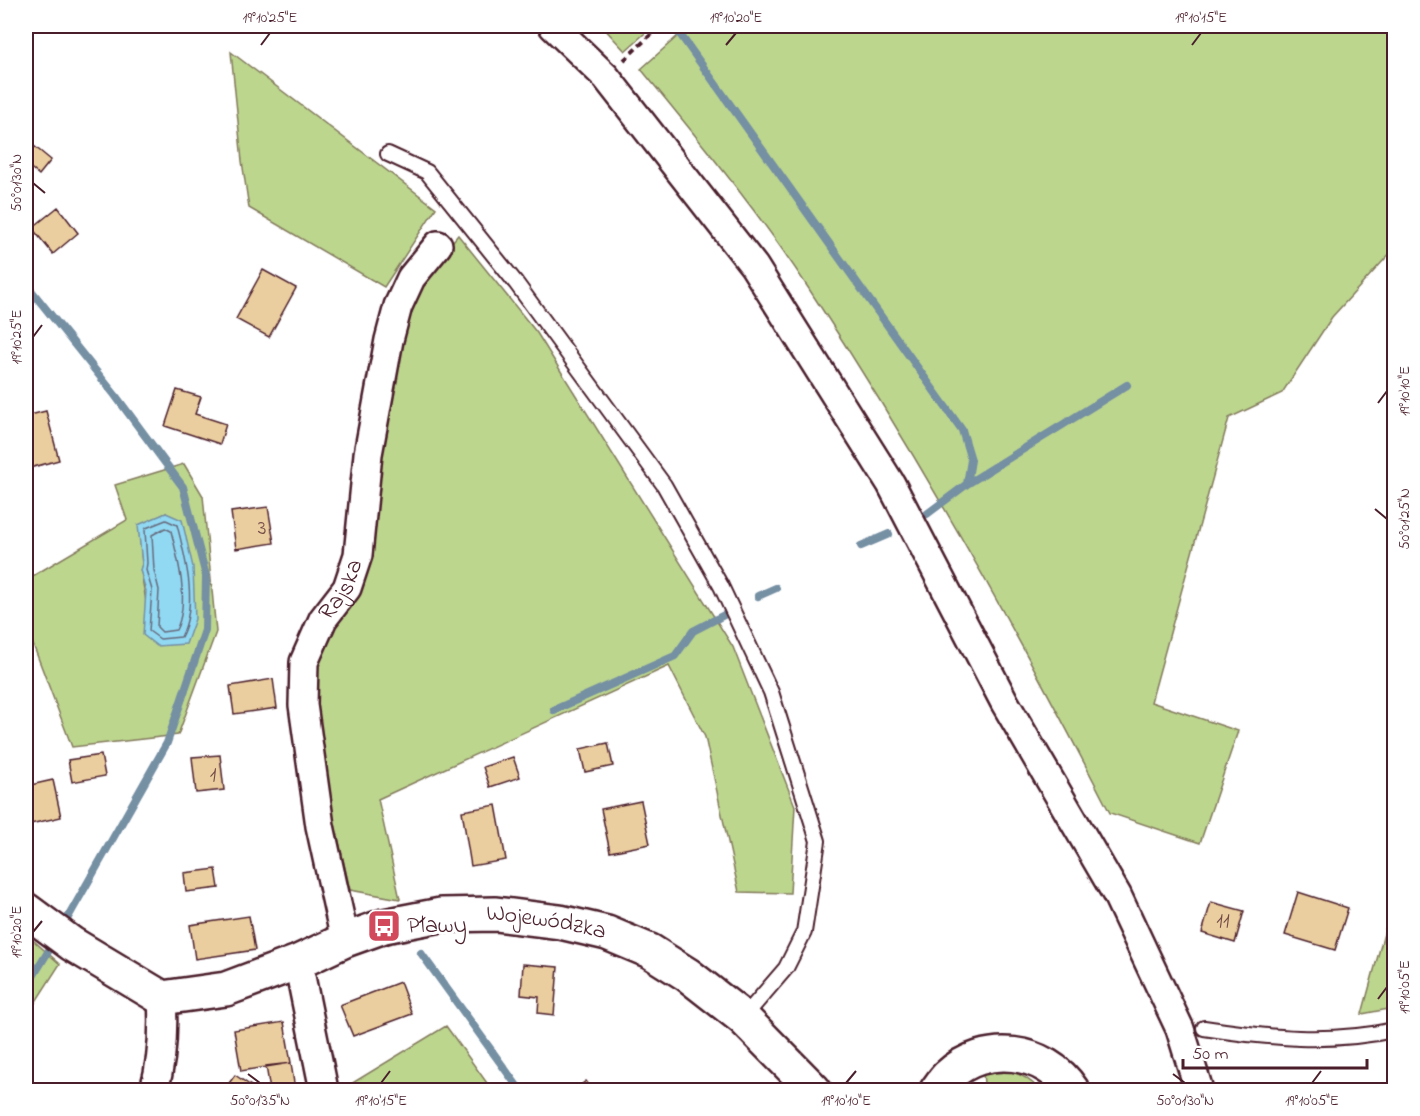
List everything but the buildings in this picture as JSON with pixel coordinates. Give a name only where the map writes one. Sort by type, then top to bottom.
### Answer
[{"type":"street","points":[[553,26],[606,77],[754,266],[891,484],[1005,703],[1118,895],[1180,1029],[1199,1090]]},
{"type":"street","name":"Rajska","points":[[345,940],[320,826],[303,705],[304,662],[324,619],[347,588],[358,555],[368,454],[389,340],[398,306],[411,278],[438,245]]},
{"type":"street","points":[[26,910],[72,944],[162,998],[164,1032],[160,1069],[154,1090]]},
{"type":"street","name":"Wojewódzka","points":[[162,998],[226,989],[384,926],[441,915],[496,914],[560,922],[607,933],[650,951],[688,975],[743,1018],[814,1090]]},
{"type":"street","points":[[298,962],[324,1090]]},
{"type":"street","points":[[937,1090],[949,1076],[967,1063],[983,1056],[1001,1053],[1018,1054],[1044,1063],[1065,1080],[1072,1090]]},
{"type":"lane","points":[[388,154],[427,172],[516,283],[664,485],[721,586],[771,692],[818,841],[804,932],[786,968],[743,1018]]},
{"type":"lane","points":[[1204,1028],[1257,1036],[1313,1040],[1395,1030]]},
{"type":"path","points":[[606,77],[660,26]]},
{"type":"green space","points":[[602,26],[653,26],[625,51]]},
{"type":"green space","points":[[689,26],[1394,26],[1394,249],[1332,317],[1282,393],[1229,418],[1151,702],[1238,731],[1200,843],[1110,813],[967,547],[850,353],[770,232],[641,69]]},
{"type":"green space","points":[[231,52],[436,208],[384,287],[249,208]]},
{"type":"green space","points":[[458,235],[537,333],[733,647],[795,806],[790,893],[739,892],[705,737],[669,666],[378,799],[400,899],[350,890],[318,751],[313,669],[332,620],[380,417],[419,282]]},
{"type":"green space","points":[[184,464],[203,496],[216,632],[178,735],[72,747],[26,626],[26,580],[127,520],[115,485]],"holes":[[[166,513],[146,605],[141,573],[139,525]]]},
{"type":"green space","points":[[1394,897],[1394,1008],[1362,1014]]},
{"type":"green space","points":[[26,934],[60,964],[26,1017]]},
{"type":"green space","points":[[446,1026],[492,1090],[341,1090]]},
{"type":"green space","points":[[1005,1070],[1024,1077],[1039,1090],[981,1090],[984,1084],[983,1071]]},
{"type":"water","points":[[166,513],[182,520],[193,567],[195,619],[186,644],[157,646],[143,635],[146,591],[140,570],[142,564],[138,525]]},
{"type":"waterway","points":[[677,30],[962,430],[971,460],[967,484],[927,514]]},
{"type":"waterway","points":[[26,284],[115,395],[183,487],[206,576],[205,630],[167,743],[66,921]]},
{"type":"waterway","points":[[967,484],[1127,385]]},
{"type":"waterway","points":[[861,546],[889,534]]},
{"type":"waterway","points":[[758,596],[776,588]]},
{"type":"waterway","points":[[554,710],[675,656],[693,631],[724,615]]},
{"type":"waterway","points":[[26,988],[54,942]]},
{"type":"waterway","points":[[421,953],[520,1090]]},
{"type":"place","name":"Pławy","points":[[384,926]]}]
